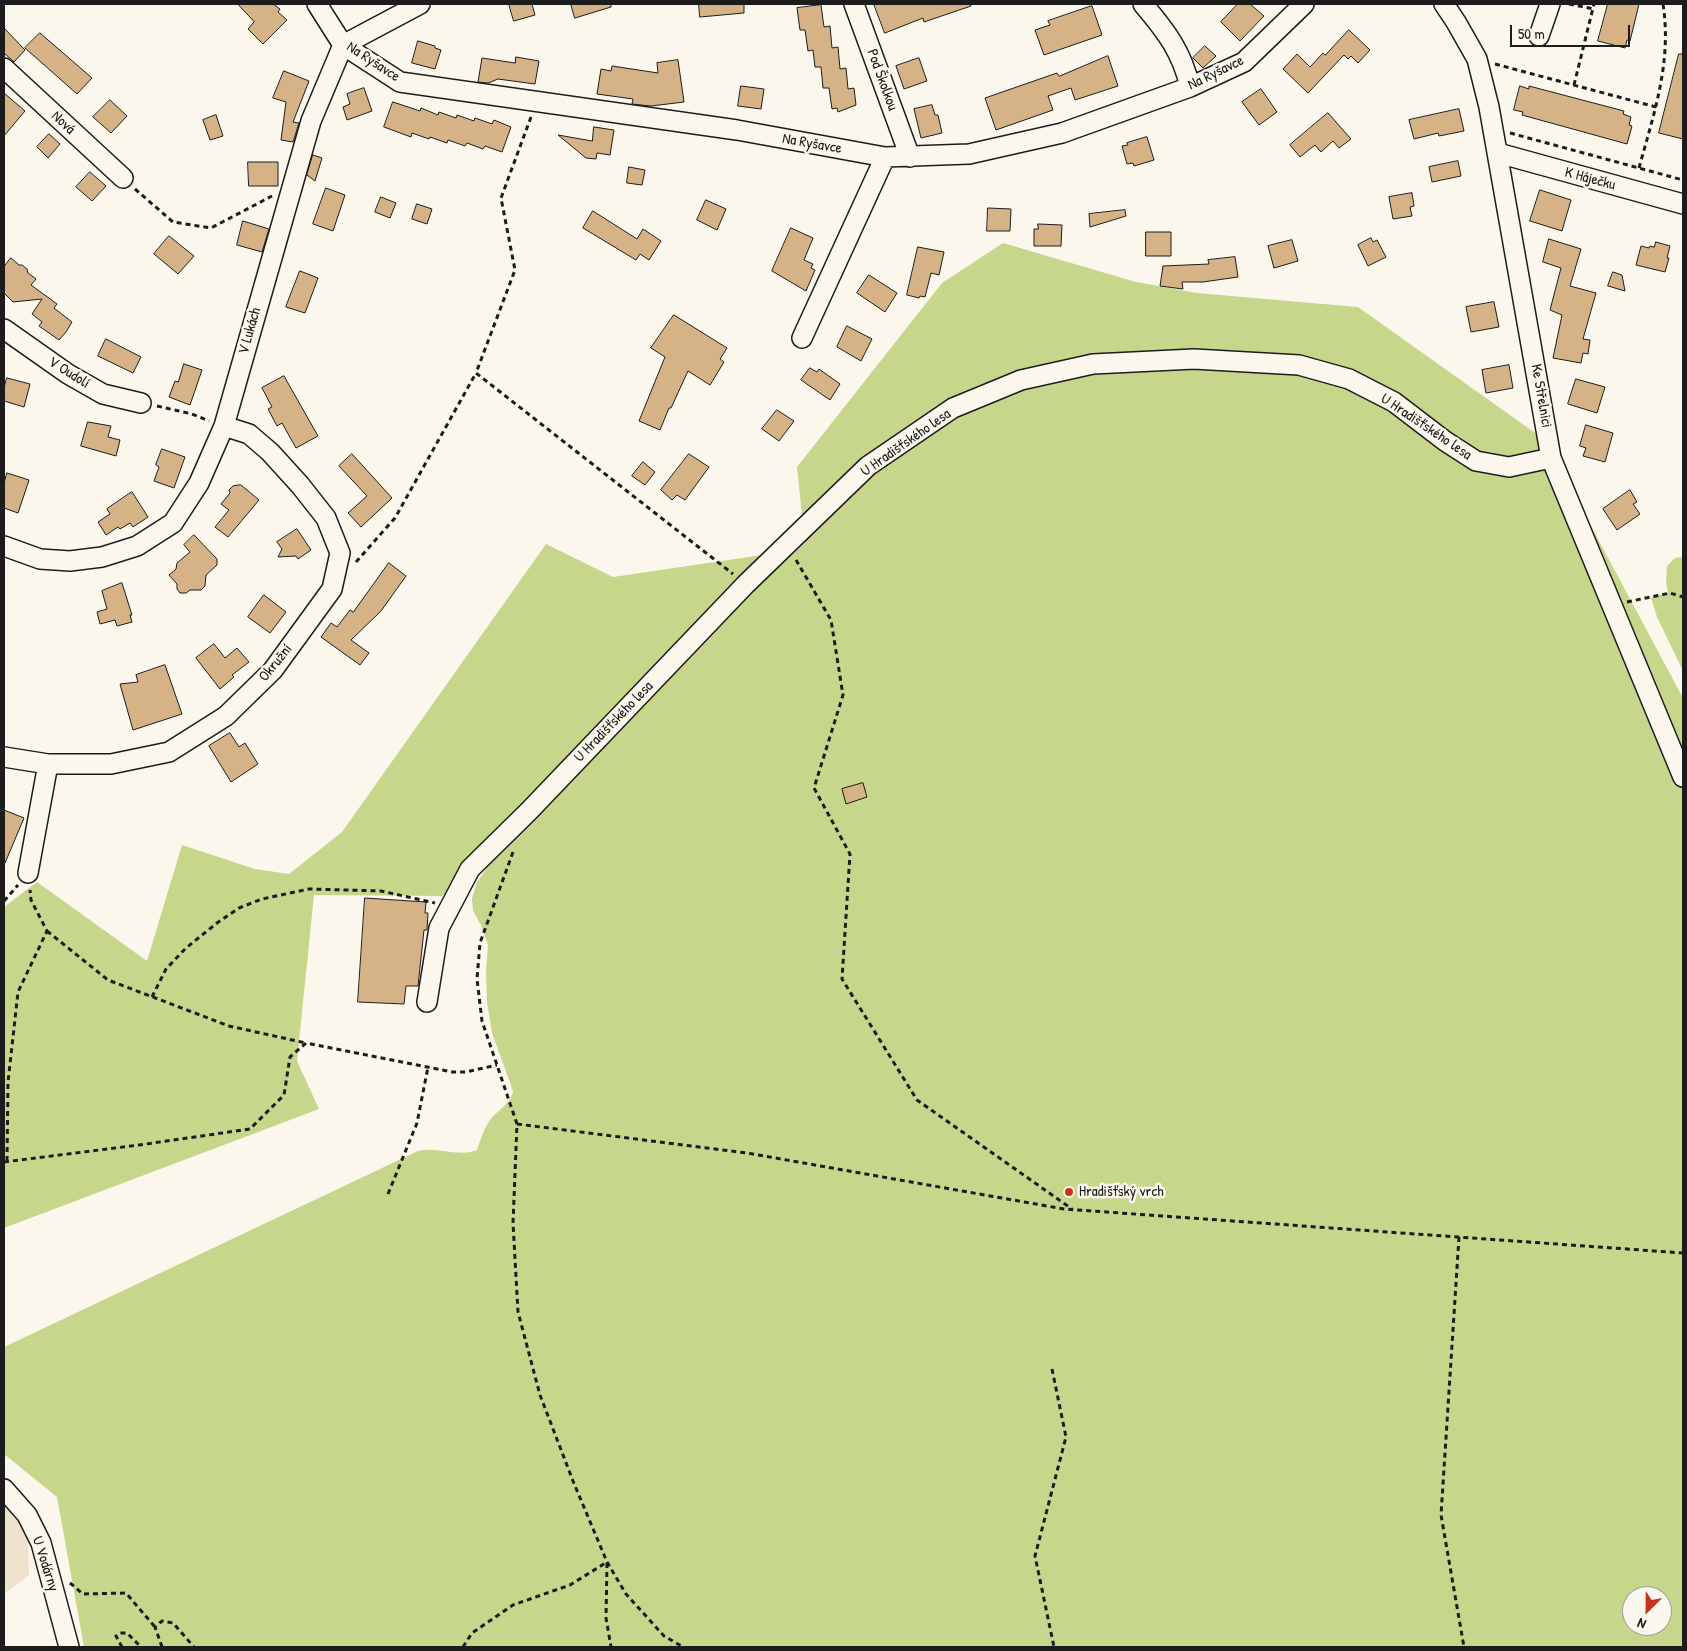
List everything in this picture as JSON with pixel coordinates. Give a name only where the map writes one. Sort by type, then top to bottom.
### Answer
[{"type":"street","name":"Na Ryšavce","points":[[317,4],[343,45],[400,82],[737,130],[885,157],[969,154],[1062,133],[1190,87],[1244,62],[1304,4]]},
{"type":"street","points":[[343,45],[420,4]]},
{"type":"street","name":"Pod Školkou","points":[[854,4],[910,157]]},
{"type":"street","points":[[1144,4],[1166,30],[1176,48],[1185,66],[1190,87]]},
{"type":"street","name":"Ke Střelnici","points":[[1444,4],[1477,59],[1489,107],[1552,458],[1683,777]]},
{"type":"street","points":[[1539,36],[1550,4]]},
{"type":"street","name":"V Lukách","points":[[4,546],[40,559],[70,561],[102,557],[138,546],[173,523],[199,483],[224,426],[311,121],[343,45]]},
{"type":"street","name":"Nová","points":[[4,68],[123,178]]},
{"type":"street","name":"K Háječku","points":[[1498,153],[1683,204]]},
{"type":"street","points":[[802,338],[885,157]]},
{"type":"street","name":"V Oudolí","points":[[4,329],[68,374],[103,394],[140,403]]},
{"type":"street","name":"U Hradišťského lesa","points":[[427,1002],[439,928],[470,868],[529,812],[746,584],[868,466],[953,408],[1021,380],[1093,364],[1194,359],[1299,365],[1349,379],[1394,402],[1445,441],[1476,461],[1509,467],[1552,458]]},
{"type":"street","name":"Okružní","points":[[4,756],[48,764],[111,764],[169,752],[226,716],[273,670],[332,589],[340,553],[326,518],[300,485],[270,452],[249,434],[224,426]]},
{"type":"street","points":[[28,873],[48,764]]},
{"type":"street","name":"U Vodárny","points":[[4,1489],[26,1515],[41,1543],[69,1647]]},
{"type":"path","points":[[1569,4],[1594,9]]},
{"type":"path","points":[[1574,85],[1594,4]]},
{"type":"path","points":[[1639,168],[1656,107],[1664,68],[1667,38],[1663,4]]},
{"type":"path","points":[[1488,62],[1656,107]]},
{"type":"path","points":[[351,568],[395,518],[476,373],[515,270],[501,198],[536,101]]},
{"type":"path","points":[[1506,132],[1683,180]]},
{"type":"path","points":[[123,178],[173,222],[211,228],[292,185]]},
{"type":"path","points":[[476,373],[746,584]]},
{"type":"path","points":[[140,403],[192,414],[224,426]]},
{"type":"path","points":[[787,544],[831,620],[843,695],[814,788],[850,854],[842,979],[917,1100],[1073,1209]]},
{"type":"path","points":[[1612,606],[1670,593],[1683,597]]},
{"type":"path","points":[[515,848],[480,943],[477,980],[482,1021],[517,1124],[513,1223],[518,1312],[540,1394],[572,1481],[607,1562],[626,1594],[664,1636],[683,1647]]},
{"type":"path","points":[[28,873],[31,900],[47,931],[108,980],[229,1026],[306,1043],[452,1072],[466,1072],[497,1065]]},
{"type":"path","points":[[152,997],[166,969],[186,948],[239,908],[262,898],[309,889],[381,891],[451,906]]},
{"type":"path","points":[[47,931],[18,992],[8,1082],[5,1161],[250,1129],[284,1095],[290,1058],[306,1043]]},
{"type":"path","points":[[388,1194],[417,1123],[428,1067]]},
{"type":"path","points":[[517,1124],[748,1153],[1073,1209],[1683,1253]]},
{"type":"path","points":[[1459,1237],[1441,1515],[1464,1647]]},
{"type":"path","points":[[1052,1369],[1066,1437],[1035,1556],[1054,1647]]},
{"type":"path","points":[[463,1647],[472,1633],[514,1605],[570,1585],[607,1562]]},
{"type":"path","points":[[607,1562],[606,1618],[611,1647]]},
{"type":"path","points":[[68,1582],[83,1594],[126,1593],[155,1627],[162,1647]]},
{"type":"path","points":[[155,1627],[162,1621],[173,1623],[194,1647]]},
{"type":"path","points":[[122,1647],[116,1636],[120,1633],[127,1633],[142,1647]]},
{"type":"shaded area","points":[[4,1496],[26,1521],[29,1575],[4,1594]]},
{"type":"green space","points":[[1003,243],[1136,282],[1197,293],[1358,307],[1545,440],[1683,698],[1683,1647],[84,1647],[57,1497],[4,1454],[4,1347],[418,1151],[433,1150],[462,1153],[477,1150],[488,1123],[506,1105],[513,1091],[492,1033],[487,1002],[486,971],[488,945],[481,925],[473,911],[472,899],[476,884],[499,850],[716,624],[805,543],[797,467],[942,283]]},
{"type":"green space","points":[[546,544],[613,577],[762,555],[442,896],[314,895],[297,1061],[319,1109],[4,1228],[4,907],[37,882],[147,961],[182,845],[255,869],[289,874],[342,832]]},
{"type":"green space","points":[[1683,557],[1683,671],[1657,617],[1651,597],[1668,593],[1666,582],[1667,566],[1675,558]]},
{"type":"building","points":[[238,4],[273,4],[280,9],[278,12],[287,20],[263,44],[248,29],[254,22]]},
{"type":"building","points":[[509,4],[532,4],[535,15],[514,21]]},
{"type":"building","points":[[571,4],[611,4],[611,7],[575,18]]},
{"type":"building","points":[[699,4],[744,4],[744,13],[700,17]]},
{"type":"building","points":[[874,4],[970,4],[971,6],[924,22],[923,18],[885,33]]},
{"type":"building","points":[[1238,4],[1250,4],[1264,16],[1240,41],[1221,22]]},
{"type":"building","points":[[1608,4],[1639,4],[1630,41],[1627,40],[1625,48],[1598,41]]},
{"type":"building","points":[[821,5],[824,27],[830,26],[832,48],[838,47],[840,69],[846,68],[848,89],[854,88],[856,105],[838,112],[837,108],[832,109],[829,88],[823,88],[821,67],[815,67],[813,50],[808,51],[805,30],[800,30],[797,8]]},
{"type":"building","points":[[1092,6],[1102,35],[1044,55],[1035,30],[1050,25],[1048,21]]},
{"type":"building","points":[[4,28],[25,50],[14,62],[4,53]]},
{"type":"building","points":[[1349,30],[1370,50],[1358,63],[1351,56],[1348,59],[1344,55],[1308,93],[1283,69],[1297,54],[1310,67],[1323,53],[1325,55]]},
{"type":"building","points":[[40,33],[92,78],[77,94],[25,48]]},
{"type":"building","points":[[418,41],[435,46],[435,48],[441,50],[435,69],[412,63]]},
{"type":"building","points":[[1205,46],[1216,56],[1203,68],[1193,58]]},
{"type":"building","points":[[1679,54],[1683,54],[1683,139],[1659,133]]},
{"type":"building","points":[[1108,56],[1118,86],[1075,100],[1071,88],[1048,96],[1053,110],[996,130],[985,98],[1057,73],[1059,76]]},
{"type":"building","points":[[516,57],[539,61],[535,84],[498,79],[488,83],[478,82],[482,58],[515,63]]},
{"type":"building","points":[[919,58],[927,81],[904,89],[896,66]]},
{"type":"building","points":[[678,60],[684,102],[651,106],[632,104],[633,99],[597,94],[601,69],[611,71],[612,66],[658,73],[657,63]]},
{"type":"building","points":[[284,71],[309,81],[293,122],[299,123],[293,142],[281,140],[286,102],[273,98]]},
{"type":"building","points":[[741,86],[764,89],[761,109],[738,106]]},
{"type":"building","points":[[1520,86],[1529,89],[1529,86],[1624,111],[1623,114],[1631,117],[1629,125],[1632,126],[1627,144],[1522,115],[1523,112],[1514,110]]},
{"type":"building","points":[[364,88],[372,111],[347,120],[343,107],[350,104],[347,94]]},
{"type":"building","points":[[1261,89],[1277,112],[1259,125],[1242,102]]},
{"type":"building","points":[[4,93],[25,111],[4,136]]},
{"type":"building","points":[[110,100],[127,116],[111,133],[93,117]]},
{"type":"building","points":[[393,102],[420,111],[421,108],[438,115],[439,112],[456,118],[457,115],[474,121],[475,118],[492,124],[494,120],[511,127],[502,152],[485,146],[483,149],[467,143],[465,146],[448,140],[447,143],[412,133],[411,137],[384,127]]},
{"type":"building","points":[[932,105],[935,115],[938,115],[942,133],[921,138],[914,109]]},
{"type":"building","points":[[1459,109],[1464,131],[1439,136],[1438,133],[1414,139],[1409,120]]},
{"type":"building","points":[[1328,113],[1351,139],[1339,148],[1333,141],[1321,152],[1315,145],[1300,157],[1290,145]]},
{"type":"building","points":[[216,115],[223,136],[210,140],[203,120]]},
{"type":"building","points":[[594,127],[614,130],[610,155],[597,153],[596,159],[586,158],[558,135],[592,141]]},
{"type":"building","points":[[49,134],[60,144],[48,158],[37,147]]},
{"type":"building","points":[[1147,137],[1154,160],[1134,166],[1133,163],[1127,164],[1122,146]]},
{"type":"building","points":[[313,155],[322,158],[315,181],[307,175]]},
{"type":"building","points":[[1458,161],[1461,176],[1432,182],[1429,167]]},
{"type":"building","points":[[248,162],[278,162],[278,186],[249,186]]},
{"type":"building","points":[[629,167],[645,170],[642,185],[627,183]]},
{"type":"building","points":[[90,172],[106,186],[92,201],[76,187]]},
{"type":"building","points":[[326,188],[345,195],[333,231],[313,224]]},
{"type":"building","points":[[1540,190],[1571,200],[1562,231],[1530,221]]},
{"type":"building","points":[[1412,193],[1414,206],[1410,207],[1412,216],[1393,219],[1389,197]]},
{"type":"building","points":[[381,197],[396,203],[390,218],[375,212]]},
{"type":"building","points":[[706,200],[726,209],[717,230],[697,220]]},
{"type":"building","points":[[417,204],[432,209],[427,224],[412,219]]},
{"type":"building","points":[[988,208],[1011,209],[1010,231],[987,231]]},
{"type":"building","points":[[1125,210],[1126,216],[1090,227],[1089,214]]},
{"type":"building","points":[[593,211],[637,239],[643,229],[661,241],[649,260],[640,254],[636,260],[583,228]]},
{"type":"building","points":[[243,221],[269,229],[262,252],[237,245]]},
{"type":"building","points":[[1038,224],[1062,225],[1061,246],[1034,246],[1034,229],[1038,229]]},
{"type":"building","points":[[791,228],[813,238],[804,260],[813,264],[811,268],[815,270],[806,291],[772,271]]},
{"type":"building","points":[[1146,232],[1171,232],[1171,256],[1146,256]]},
{"type":"building","points":[[169,236],[194,256],[178,274],[154,254]]},
{"type":"building","points":[[1371,238],[1373,242],[1377,240],[1386,257],[1368,266],[1358,245]]},
{"type":"building","points":[[1549,239],[1581,249],[1570,286],[1596,293],[1583,339],[1590,340],[1588,354],[1583,353],[1581,363],[1553,358],[1562,315],[1550,310],[1561,268],[1543,262]]},
{"type":"building","points":[[1292,240],[1298,261],[1274,268],[1268,246]]},
{"type":"building","points":[[1656,242],[1670,246],[1665,272],[1636,265],[1641,246],[1654,247]]},
{"type":"building","points":[[918,247],[944,252],[939,275],[931,273],[925,297],[920,296],[919,298],[907,295]]},
{"type":"building","points":[[1235,257],[1238,277],[1203,282],[1182,282],[1183,289],[1160,286],[1163,266],[1209,264],[1208,260]]},
{"type":"building","points":[[11,258],[27,269],[28,273],[36,279],[31,285],[57,304],[54,308],[72,322],[59,340],[39,326],[42,322],[32,314],[42,299],[13,302],[4,293],[4,267]]},
{"type":"building","points":[[300,271],[318,278],[305,313],[286,307]]},
{"type":"building","points":[[1613,272],[1622,275],[1625,291],[1608,286]]},
{"type":"building","points":[[869,275],[897,293],[885,312],[857,293]]},
{"type":"building","points":[[1494,302],[1499,327],[1471,332],[1466,307]]},
{"type":"building","points":[[674,315],[727,348],[720,359],[724,362],[710,385],[688,371],[660,430],[639,421],[665,357],[651,348]]},
{"type":"building","points":[[847,326],[872,339],[861,361],[837,347]]},
{"type":"building","points":[[106,339],[141,357],[133,373],[98,356]]},
{"type":"building","points":[[184,364],[202,370],[190,405],[169,397],[175,381],[178,382]]},
{"type":"building","points":[[1509,365],[1513,388],[1486,393],[1482,370]]},
{"type":"building","points":[[810,368],[817,372],[819,369],[840,384],[830,400],[801,380]]},
{"type":"building","points":[[284,376],[318,436],[296,448],[282,423],[277,426],[268,409],[272,407],[262,388]]},
{"type":"building","points":[[7,378],[30,384],[24,407],[4,401],[4,388]]},
{"type":"building","points":[[1576,379],[1605,387],[1597,413],[1568,404]]},
{"type":"building","points":[[777,410],[794,421],[779,441],[762,429]]},
{"type":"building","points":[[88,422],[111,426],[108,437],[120,440],[116,456],[81,446]]},
{"type":"building","points":[[1586,425],[1613,433],[1605,462],[1583,456],[1586,448],[1580,446]]},
{"type":"building","points":[[162,449],[185,457],[174,488],[154,481],[159,467],[156,465]]},
{"type":"building","points":[[352,454],[392,498],[361,527],[348,513],[367,496],[339,466]]},
{"type":"building","points":[[689,454],[709,467],[685,500],[677,495],[672,500],[661,490]]},
{"type":"building","points":[[643,462],[655,472],[645,485],[632,476]]},
{"type":"building","points":[[7,473],[29,480],[18,513],[4,508],[4,484]]},
{"type":"building","points":[[241,485],[259,500],[228,537],[215,527],[229,510],[221,504],[230,493],[229,490],[233,486]]},
{"type":"building","points":[[1630,490],[1637,502],[1633,504],[1640,514],[1617,530],[1603,509]]},
{"type":"building","points":[[132,492],[148,517],[133,527],[130,523],[120,529],[118,527],[106,535],[98,522],[110,514],[107,509]]},
{"type":"building","points":[[297,529],[311,550],[298,559],[296,556],[278,557],[282,549],[277,542]]},
{"type":"building","points":[[194,535],[217,559],[217,565],[206,575],[205,586],[201,590],[190,590],[186,593],[180,593],[177,589],[177,584],[169,575],[176,569],[177,563],[190,552],[184,545]]},
{"type":"building","points":[[389,563],[406,576],[381,611],[351,640],[369,653],[360,665],[321,637],[331,623],[337,627],[350,610],[353,612]]},
{"type":"building","points":[[122,583],[132,615],[130,615],[132,622],[117,626],[115,620],[100,624],[97,612],[107,609],[102,591]]},
{"type":"building","points":[[264,595],[286,612],[270,633],[248,617]]},
{"type":"building","points":[[214,644],[225,658],[237,648],[249,662],[232,675],[234,677],[220,689],[196,658]]},
{"type":"building","points":[[165,665],[182,714],[133,730],[120,684],[138,682],[136,675]]},
{"type":"building","points":[[230,733],[239,747],[245,743],[258,764],[231,782],[209,746]]},
{"type":"building","points":[[863,783],[867,797],[846,804],[842,789]]},
{"type":"building","points":[[4,810],[24,818],[5,863],[4,863]]},
{"type":"building","points":[[365,898],[426,902],[425,913],[428,913],[427,930],[424,930],[418,986],[406,986],[404,1004],[358,1002]]},
{"type":"place","name":"Hradišťský vrch","points":[[1069,1192]]}]
